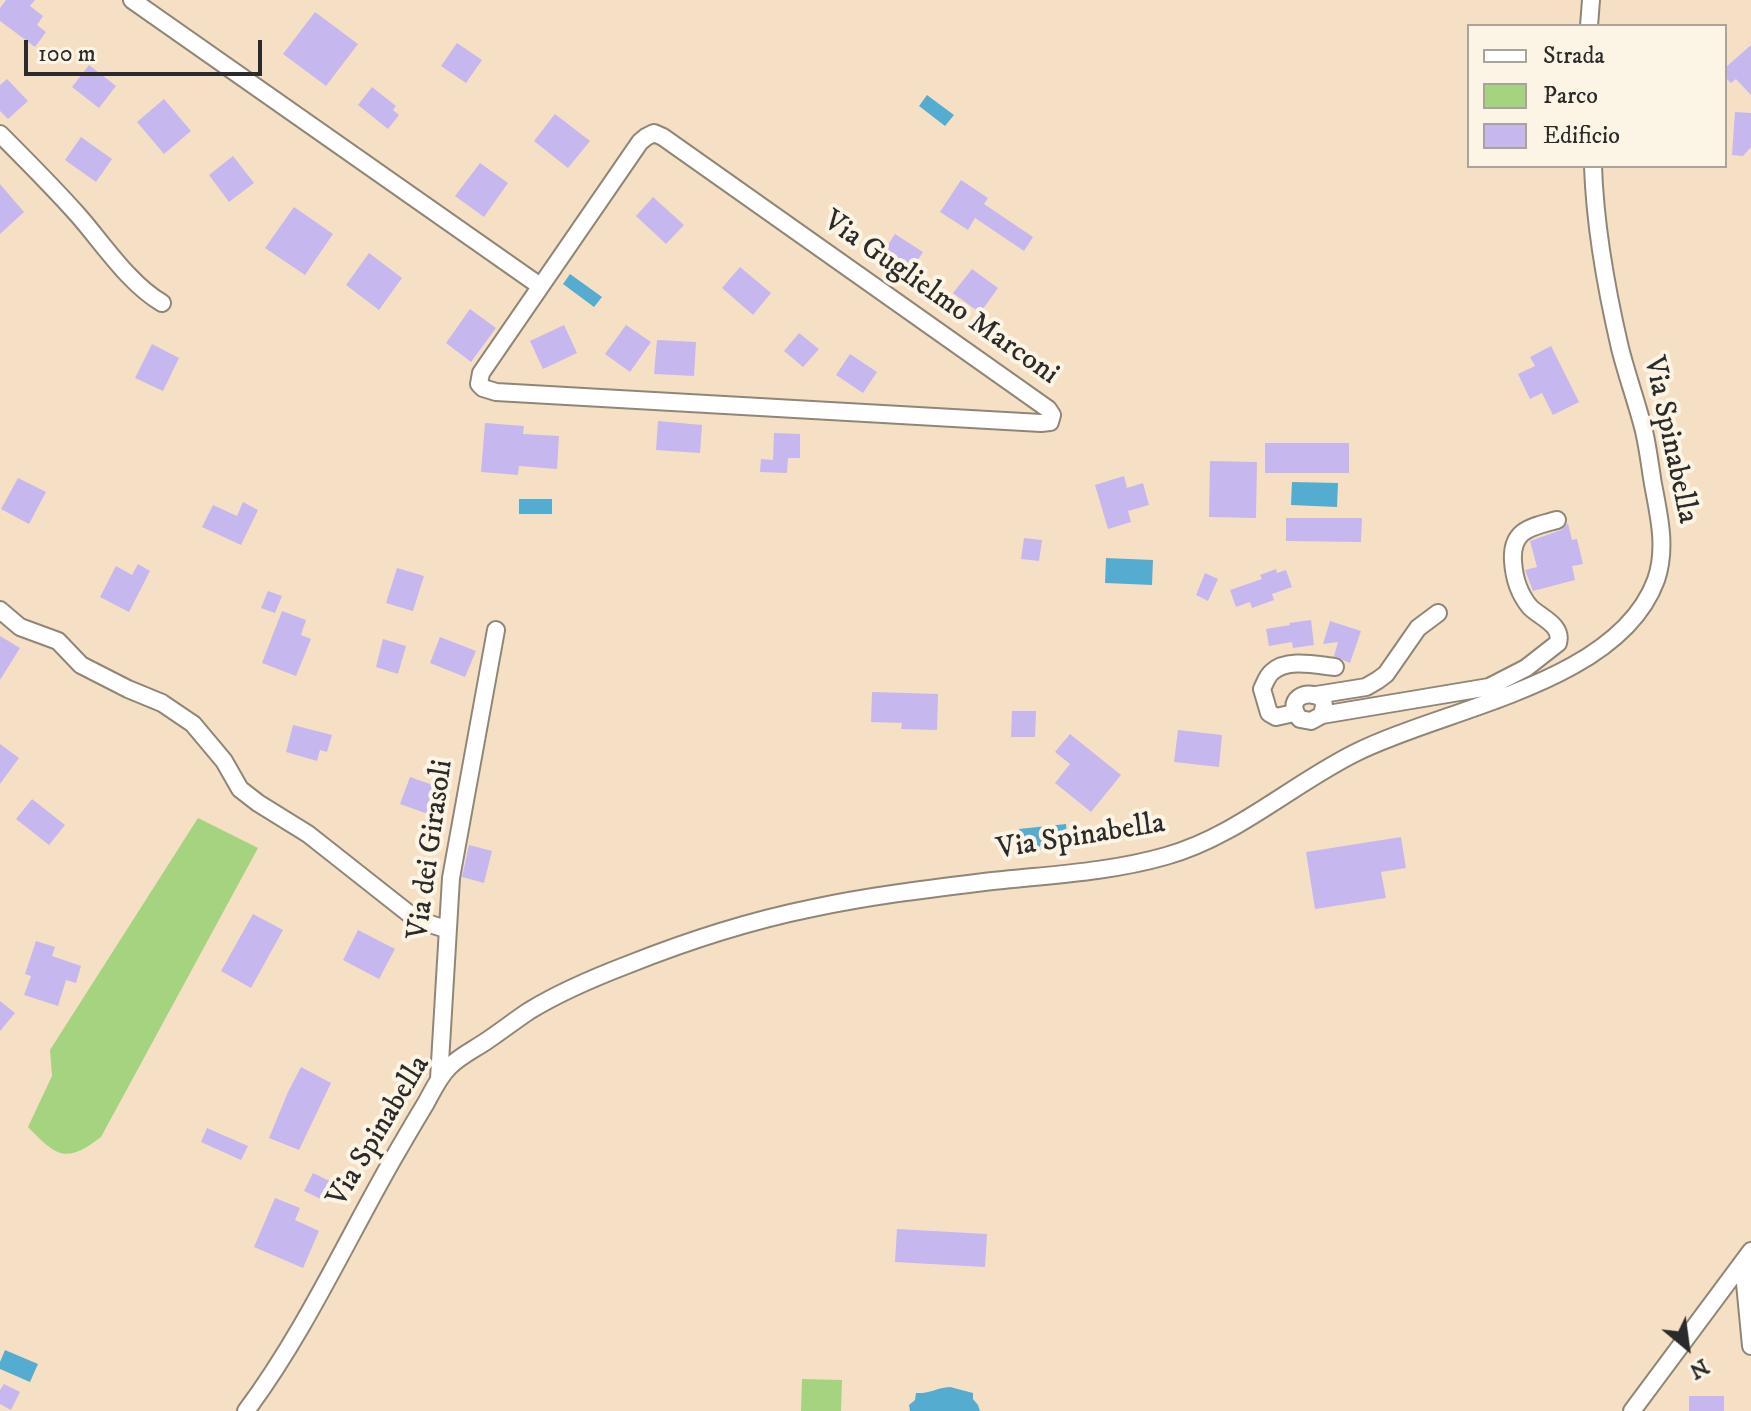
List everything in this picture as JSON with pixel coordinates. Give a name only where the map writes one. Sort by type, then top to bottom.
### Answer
[{"type":"street","points":[[132,0],[540,286]]},
{"type":"street","points":[[1589,24],[1591,0]]},
{"type":"street","points":[[0,134],[76,212],[130,275],[162,303]]},
{"type":"street","name":"Via Guglielmo Marconi","points":[[657,134],[1048,409],[1052,418],[1050,422],[1041,423],[527,394],[483,388],[479,384],[479,375],[540,286],[640,142],[649,135],[657,134]]},
{"type":"street","name":"Via Spinabella","points":[[246,1411],[326,1281],[439,1079],[461,1057],[537,1006],[667,949],[812,908],[961,885],[1123,866],[1169,855],[1223,831],[1361,750],[1492,694],[1535,684],[1609,642],[1650,594],[1660,567],[1662,530],[1644,433],[1609,296],[1595,211],[1593,168]]},
{"type":"street","points":[[1438,613],[1418,628],[1386,674],[1378,680],[1366,687],[1299,697],[1294,704],[1294,713],[1300,719],[1311,721],[1322,715],[1492,694],[1558,643],[1560,634],[1557,628],[1530,607],[1521,593],[1514,574],[1512,552],[1515,540],[1526,529],[1557,520]]},
{"type":"street","points":[[0,610],[20,627],[58,641],[81,665],[162,703],[193,724],[224,761],[240,789],[308,834],[417,920],[446,929]]},
{"type":"street","name":"Via dei Girasoli","points":[[439,1079],[451,878],[496,630]]},
{"type":"street","points":[[1294,713],[1276,717],[1269,713],[1262,689],[1269,674],[1291,664],[1335,667]]},
{"type":"street","points":[[1316,695],[1323,699],[1322,715]]},
{"type":"street","points":[[1747,1256],[1751,1346]]},
{"type":"street","points":[[1632,1411],[1747,1256]]},
{"type":"green space","points":[[198,818],[258,848],[101,1137],[79,1151],[62,1153],[47,1145],[28,1127],[52,1076],[50,1050]]},
{"type":"green space","points":[[802,1379],[842,1380],[841,1411],[801,1411]]},
{"type":"water","points":[[927,95],[954,115],[945,126],[919,106]]},
{"type":"water","points":[[570,274],[602,297],[594,307],[563,284]]},
{"type":"water","points":[[1292,482],[1338,483],[1337,507],[1291,505]]},
{"type":"water","points":[[519,499],[552,499],[552,514],[519,514]]},
{"type":"water","points":[[1106,558],[1153,560],[1152,585],[1105,583]]},
{"type":"water","points":[[1066,824],[1068,847],[1021,852],[1019,829]]},
{"type":"water","points":[[5,1350],[38,1364],[30,1382],[0,1369]]},
{"type":"water","points":[[950,1387],[973,1393],[980,1411],[910,1411],[909,1405],[915,1400],[916,1393]]},
{"type":"building","points":[[6,0],[35,0],[30,6],[43,16],[37,25],[46,32],[35,47],[0,21],[0,8]]},
{"type":"building","points":[[315,12],[358,44],[326,86],[283,54]]},
{"type":"building","points":[[457,43],[482,60],[466,83],[441,66]]},
{"type":"building","points":[[1751,45],[1751,95],[1736,79],[1731,83],[1727,79],[1727,66]]},
{"type":"building","points":[[89,65],[116,86],[99,108],[72,87]]},
{"type":"building","points":[[7,79],[28,101],[8,119],[0,111],[0,85]]},
{"type":"building","points":[[372,87],[396,106],[393,110],[399,115],[388,129],[358,105]]},
{"type":"building","points":[[164,99],[191,131],[164,154],[137,122]]},
{"type":"building","points":[[1735,112],[1751,113],[1751,147],[1743,156],[1732,155]]},
{"type":"building","points":[[555,114],[590,141],[568,168],[534,141]]},
{"type":"building","points":[[81,137],[112,159],[96,182],[65,160]]},
{"type":"building","points":[[233,156],[254,183],[229,202],[209,175]]},
{"type":"building","points":[[480,163],[508,183],[484,217],[455,196]]},
{"type":"building","points":[[961,180],[988,198],[984,204],[1033,237],[1024,251],[975,218],[968,230],[940,212]]},
{"type":"building","points":[[0,184],[24,212],[0,234]]},
{"type":"building","points":[[653,197],[684,225],[666,244],[636,216]]},
{"type":"building","points":[[294,207],[333,234],[305,275],[265,248]]},
{"type":"building","points":[[895,234],[923,252],[911,271],[900,264],[894,273],[877,262]]},
{"type":"building","points":[[369,253],[402,278],[379,310],[346,285]]},
{"type":"building","points":[[740,267],[771,293],[753,315],[722,288]]},
{"type":"building","points":[[972,269],[998,288],[980,313],[953,293]]},
{"type":"building","points":[[470,309],[496,328],[471,362],[446,343]]},
{"type":"building","points":[[564,325],[577,353],[543,369],[530,341]]},
{"type":"building","points":[[626,325],[651,342],[630,372],[605,354]]},
{"type":"building","points":[[799,333],[819,349],[803,367],[784,351]]},
{"type":"building","points":[[657,340],[696,342],[694,376],[654,374]]},
{"type":"building","points":[[152,344],[179,358],[163,391],[135,378]]},
{"type":"building","points":[[1551,346],[1579,402],[1553,415],[1542,393],[1530,399],[1518,374],[1535,366],[1530,357]]},
{"type":"building","points":[[850,354],[877,372],[863,393],[836,375]]},
{"type":"building","points":[[658,421],[702,425],[700,453],[656,450]]},
{"type":"building","points":[[485,423],[524,426],[523,434],[559,436],[557,469],[519,466],[518,475],[481,472]]},
{"type":"building","points":[[774,433],[800,434],[800,458],[788,458],[787,473],[760,472],[761,459],[773,460]]},
{"type":"building","points":[[1265,443],[1349,443],[1349,473],[1265,473]]},
{"type":"building","points":[[1210,461],[1257,462],[1256,518],[1209,517]]},
{"type":"building","points":[[1124,476],[1127,488],[1143,483],[1149,505],[1128,511],[1131,522],[1108,529],[1095,485]]},
{"type":"building","points":[[18,478],[46,492],[29,524],[1,509]]},
{"type":"building","points":[[243,502],[258,510],[241,545],[202,527],[213,505],[237,516]]},
{"type":"building","points":[[1286,518],[1362,518],[1361,542],[1286,541]]},
{"type":"building","points":[[1568,523],[1572,540],[1577,539],[1583,564],[1572,566],[1575,580],[1533,591],[1525,570],[1537,567],[1530,541],[1561,530]]},
{"type":"building","points":[[1024,538],[1042,540],[1039,561],[1021,559]]},
{"type":"building","points":[[138,564],[150,571],[129,612],[100,597],[116,566],[132,575]]},
{"type":"building","points":[[397,568],[424,576],[413,611],[386,603]]},
{"type":"building","points":[[1276,569],[1277,573],[1286,570],[1292,587],[1272,594],[1274,600],[1252,608],[1250,602],[1236,607],[1230,590],[1262,579],[1260,575]]},
{"type":"building","points":[[1205,573],[1218,579],[1208,601],[1196,595]]},
{"type":"building","points":[[268,591],[282,596],[275,613],[261,608]]},
{"type":"building","points":[[282,611],[306,620],[301,635],[311,639],[296,676],[262,663]]},
{"type":"building","points":[[1311,620],[1314,645],[1293,648],[1292,642],[1269,646],[1266,629]]},
{"type":"building","points":[[1330,621],[1361,631],[1350,663],[1334,656],[1338,642],[1323,644]]},
{"type":"building","points":[[0,636],[20,648],[0,680]]},
{"type":"building","points":[[440,637],[476,651],[465,677],[430,663]]},
{"type":"building","points":[[383,639],[406,646],[398,674],[376,667]]},
{"type":"building","points":[[872,692],[938,694],[937,730],[901,729],[902,723],[871,722]]},
{"type":"building","points":[[1012,711],[1036,711],[1035,737],[1011,737]]},
{"type":"building","points":[[293,725],[332,735],[327,752],[320,750],[317,761],[286,752]]},
{"type":"building","points":[[1178,730],[1222,735],[1219,767],[1174,762]]},
{"type":"building","points":[[1070,734],[1121,775],[1091,812],[1055,783],[1070,764],[1055,752]]},
{"type":"building","points":[[0,744],[19,758],[0,784]]},
{"type":"building","points":[[433,776],[446,781],[442,792],[448,794],[439,818],[400,804],[410,777],[430,784]]},
{"type":"building","points":[[32,799],[65,825],[49,845],[16,819]]},
{"type":"building","points":[[1401,837],[1406,868],[1381,872],[1386,898],[1315,909],[1306,852]]},
{"type":"building","points":[[469,845],[492,851],[484,883],[462,877]]},
{"type":"building","points":[[253,914],[283,930],[251,988],[221,971]]},
{"type":"building","points":[[358,930],[395,949],[379,979],[343,960]]},
{"type":"building","points":[[36,941],[55,947],[52,956],[81,966],[76,983],[66,980],[58,1006],[24,995],[31,976],[25,974]]},
{"type":"building","points":[[0,1001],[15,1013],[0,1031]]},
{"type":"building","points":[[301,1067],[331,1083],[299,1150],[269,1138]]},
{"type":"building","points":[[207,1128],[248,1146],[241,1160],[201,1142]]},
{"type":"building","points":[[313,1173],[336,1184],[327,1202],[304,1191]]},
{"type":"building","points":[[275,1198],[300,1208],[295,1220],[319,1231],[303,1268],[254,1247]]},
{"type":"building","points":[[897,1229],[987,1234],[985,1267],[895,1262]]},
{"type":"building","points":[[4,1384],[20,1392],[11,1410],[0,1404],[0,1390]]},
{"type":"building","points":[[1689,1396],[1724,1396],[1724,1411],[1689,1411]]}]
